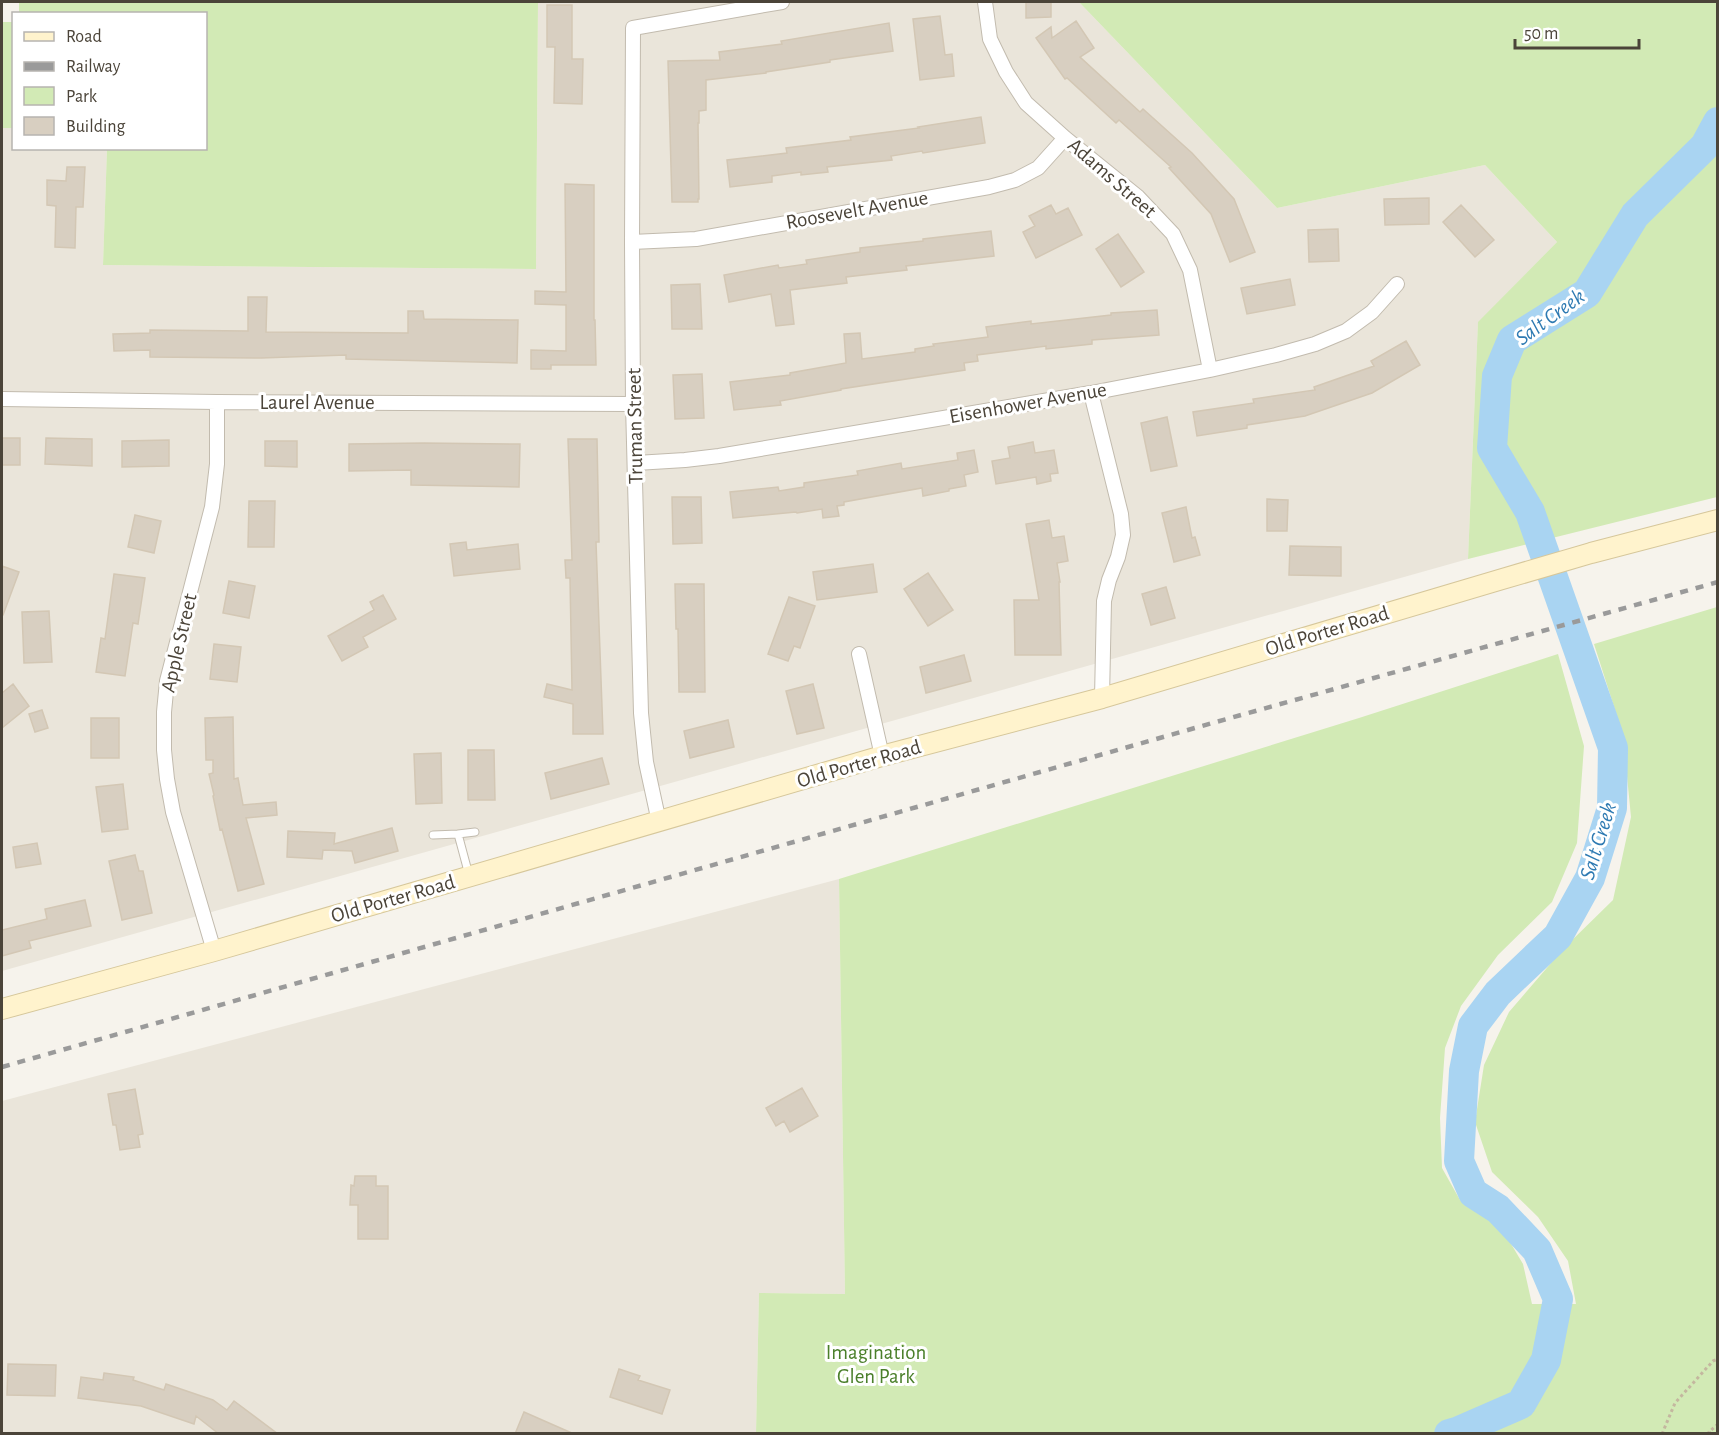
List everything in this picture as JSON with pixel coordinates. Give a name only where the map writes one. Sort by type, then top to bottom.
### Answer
[{"type":"street","name":"Truman Street","points":[[659,822],[642,737],[633,404],[633,28],[782,2]]},
{"type":"street","name":"Adams Street","points":[[985,2],[990,39],[1006,72],[1026,103],[1138,197],[1173,234],[1190,270],[1210,370]]},
{"type":"street","name":"Roosevelt Avenue","points":[[632,242],[696,239],[989,187],[1015,180],[1038,168],[1065,138]]},
{"type":"street","name":"Eisenhower Avenue","points":[[636,463],[719,456],[1091,393],[1210,370],[1305,346],[1346,331],[1372,312],[1397,284]]},
{"type":"street","points":[[1091,393],[1121,514],[1123,535],[1104,601],[1102,698]]},
{"type":"street","name":"Laurel Avenue","points":[[2,399],[633,404]]},
{"type":"street","name":"Apple Street","points":[[214,951],[172,812],[167,780],[164,731],[167,681],[212,507],[217,464],[217,402]]},
{"type":"street","name":"Old Porter Road","points":[[2,1009],[214,951],[882,756],[1102,698],[1591,553],[1718,520]]},
{"type":"street","points":[[859,654],[882,756]]},
{"type":"lane","points":[[434,835],[475,832]]},
{"type":"lane","points":[[459,834],[469,877]]},
{"type":"path","points":[[1662,1434],[1675,1403],[1713,1361],[1718,1359]]},
{"type":"path","points":[[1711,1434],[1709,1432],[1718,1424]]},
{"type":"shaded area","points":[[538,2],[1079,2],[1277,208],[1485,165],[1557,242],[1478,323],[1468,559],[2,971],[2,128],[12,128],[12,150],[107,150],[103,265],[536,269]]},
{"type":"shaded area","points":[[839,879],[845,1294],[759,1293],[756,1433],[2,1434],[2,1101]]},
{"type":"green space","points":[[19,2],[538,2],[536,269],[103,265],[107,150],[207,150],[207,12],[19,12]]},
{"type":"green space","points":[[1079,2],[1717,2],[1717,497],[1468,559],[1478,322],[1557,242],[1485,165],[1277,208]]},
{"type":"green space","points":[[2,22],[12,22],[12,128],[2,128]]},
{"type":"green space","name":"Imagination Glen Park","points":[[1717,607],[1717,1433],[756,1433],[759,1293],[845,1294],[839,879],[1558,654],[1584,746],[1577,843],[1552,902],[1498,955],[1461,1006],[1445,1048],[1440,1118],[1442,1168],[1460,1200],[1501,1227],[1523,1264],[1532,1304],[1576,1304],[1568,1261],[1538,1217],[1492,1172],[1475,1122],[1484,1065],[1509,1012],[1564,948],[1613,900],[1631,817],[1623,735],[1594,644]]},
{"type":"building","points":[[1026,2],[1051,2],[1051,17],[1026,18]]},
{"type":"building","points":[[547,5],[572,5],[572,59],[583,59],[582,104],[554,103],[555,47],[547,47]]},
{"type":"building","points":[[940,16],[945,55],[952,54],[954,76],[920,80],[913,19]]},
{"type":"building","points":[[1076,21],[1094,48],[1080,57],[1140,112],[1143,109],[1192,153],[1234,199],[1255,252],[1230,262],[1211,214],[1169,168],[1171,167],[1119,120],[1116,123],[1067,78],[1065,79],[1036,38],[1051,27],[1052,38]]},
{"type":"building","points":[[889,23],[893,51],[830,60],[830,62],[766,73],[706,80],[706,110],[699,111],[698,123],[699,199],[698,202],[672,202],[668,61],[720,60],[719,52],[782,44],[781,41]]},
{"type":"building","points":[[981,117],[985,143],[891,156],[892,160],[827,167],[828,172],[801,175],[801,172],[772,176],[772,182],[730,187],[727,160],[787,153],[786,148],[851,140],[850,137]]},
{"type":"building","points":[[67,167],[85,167],[83,207],[76,207],[75,248],[55,247],[56,206],[47,205],[47,180],[66,181]]},
{"type":"building","points":[[565,184],[594,185],[596,365],[551,365],[551,369],[531,369],[531,350],[566,351],[566,305],[535,304],[535,291],[566,292]]},
{"type":"building","points":[[1429,198],[1429,224],[1385,225],[1384,199]]},
{"type":"building","points":[[1051,205],[1056,214],[1068,208],[1082,235],[1036,258],[1023,232],[1035,226],[1029,216]]},
{"type":"building","points":[[1461,205],[1494,240],[1475,257],[1443,222]]},
{"type":"building","points":[[1338,229],[1339,261],[1309,262],[1308,230]]},
{"type":"building","points":[[991,231],[994,256],[906,266],[907,270],[846,277],[847,283],[790,290],[794,324],[776,326],[771,294],[729,302],[724,275],[778,265],[779,268],[807,264],[806,260],[860,252],[860,248]]},
{"type":"building","points":[[1118,234],[1144,272],[1121,287],[1096,249]]},
{"type":"building","points":[[1290,279],[1295,305],[1247,314],[1241,288]]},
{"type":"building","points":[[700,284],[702,329],[672,329],[671,285]]},
{"type":"building","points":[[248,297],[267,297],[266,332],[408,333],[408,311],[423,311],[424,319],[518,320],[517,363],[346,359],[346,355],[261,358],[150,357],[150,350],[114,351],[113,334],[150,333],[150,330],[248,331]]},
{"type":"building","points":[[1157,310],[1159,335],[1092,340],[1092,344],[1046,349],[1046,346],[977,355],[978,361],[964,363],[965,370],[841,389],[780,401],[781,405],[734,410],[730,382],[790,375],[790,373],[846,363],[844,334],[860,333],[862,359],[915,352],[915,349],[934,346],[933,344],[988,337],[986,327]]},
{"type":"building","points":[[1406,341],[1420,365],[1372,393],[1305,416],[1197,436],[1193,412],[1254,403],[1253,399],[1315,390],[1314,387],[1374,366],[1371,361]]},
{"type":"building","points":[[702,374],[704,418],[675,419],[673,375]]},
{"type":"building","points":[[1167,417],[1177,466],[1151,471],[1141,423]]},
{"type":"building","points":[[2,438],[20,438],[20,465],[2,465]]},
{"type":"building","points":[[46,438],[92,439],[92,466],[45,464]]},
{"type":"building","points":[[568,439],[597,439],[599,542],[596,542],[603,734],[573,734],[573,704],[544,697],[547,684],[572,690],[570,578],[566,578],[565,560],[572,560]]},
{"type":"building","points":[[169,440],[169,466],[122,467],[122,441]]},
{"type":"building","points":[[265,441],[297,441],[297,467],[265,466]]},
{"type":"building","points":[[1033,442],[1035,453],[1054,450],[1058,473],[1050,474],[1051,481],[1037,484],[1036,477],[996,484],[992,461],[1010,458],[1008,447]]},
{"type":"building","points":[[349,444],[520,444],[519,487],[411,485],[411,470],[349,471]]},
{"type":"building","points":[[974,450],[978,472],[964,475],[966,486],[949,489],[949,491],[923,496],[922,488],[844,502],[844,505],[837,506],[839,516],[823,518],[822,509],[733,518],[730,492],[778,487],[779,491],[804,487],[804,483],[858,475],[857,471],[901,463],[902,469],[958,460],[957,453]]},
{"type":"building","points":[[672,497],[701,497],[702,543],[673,544]]},
{"type":"building","points":[[1267,499],[1288,500],[1287,531],[1267,531]]},
{"type":"building","points":[[249,501],[275,501],[274,547],[248,547]]},
{"type":"building","points":[[1186,507],[1192,538],[1195,537],[1200,555],[1174,562],[1162,513]]},
{"type":"building","points":[[135,515],[161,521],[154,553],[128,547]]},
{"type":"building","points":[[1049,520],[1052,538],[1064,536],[1068,561],[1057,563],[1060,582],[1061,655],[1015,655],[1014,600],[1039,600],[1026,524]]},
{"type":"building","points":[[466,542],[467,550],[518,544],[520,569],[454,576],[450,544]]},
{"type":"building","points":[[1290,546],[1341,547],[1341,576],[1289,575]]},
{"type":"building","points":[[873,564],[877,592],[817,600],[813,572]]},
{"type":"building","points":[[2,566],[19,572],[3,615],[2,615]]},
{"type":"building","points":[[928,573],[953,610],[928,626],[904,589]]},
{"type":"building","points":[[114,574],[145,578],[138,624],[133,623],[125,676],[96,672],[101,638],[105,639]]},
{"type":"building","points":[[229,581],[255,586],[249,618],[223,613]]},
{"type":"building","points":[[675,584],[704,584],[705,692],[679,692]]},
{"type":"building","points":[[1166,587],[1175,618],[1151,625],[1142,594]]},
{"type":"building","points":[[383,595],[396,619],[363,637],[368,647],[342,661],[328,636],[374,610],[370,602]]},
{"type":"building","points":[[789,597],[815,606],[800,648],[794,646],[788,661],[768,654]]},
{"type":"building","points":[[49,611],[52,662],[24,663],[22,612]]},
{"type":"building","points":[[214,644],[241,647],[237,682],[210,679]]},
{"type":"building","points":[[964,655],[971,681],[926,693],[920,667]]},
{"type":"building","points":[[13,684],[29,706],[2,728],[2,693]]},
{"type":"building","points":[[813,684],[824,728],[797,734],[786,691]]},
{"type":"building","points":[[42,710],[48,728],[35,732],[29,714]]},
{"type":"building","points":[[233,717],[234,779],[238,778],[243,805],[276,802],[277,815],[246,818],[264,884],[238,891],[222,829],[220,830],[213,796],[209,774],[213,773],[213,760],[206,760],[205,718]]},
{"type":"building","points":[[91,718],[119,718],[119,758],[91,758]]},
{"type":"building","points":[[728,720],[734,747],[690,758],[684,731]]},
{"type":"building","points":[[468,750],[494,750],[495,800],[468,800]]},
{"type":"building","points":[[441,753],[442,803],[416,804],[414,754]]},
{"type":"building","points":[[602,758],[609,784],[551,799],[545,773]]},
{"type":"building","points":[[123,784],[128,829],[102,832],[96,787]]},
{"type":"building","points":[[392,828],[398,851],[355,863],[352,851],[323,850],[322,859],[287,857],[288,831],[335,833],[334,844]]},
{"type":"building","points":[[37,843],[41,864],[16,868],[13,847]]},
{"type":"building","points":[[135,855],[139,871],[143,871],[152,913],[122,920],[109,861]]},
{"type":"building","points":[[85,900],[91,926],[29,941],[31,948],[2,956],[2,930],[47,919],[45,909]]},
{"type":"building","points":[[802,1088],[818,1116],[790,1132],[784,1121],[776,1126],[766,1108]]},
{"type":"building","points":[[135,1089],[143,1134],[138,1135],[140,1147],[120,1150],[108,1094]]},
{"type":"building","points":[[355,1176],[376,1176],[376,1186],[388,1186],[388,1239],[358,1239],[358,1205],[350,1205],[351,1185],[354,1186]]},
{"type":"building","points":[[8,1364],[56,1365],[55,1396],[7,1395]]},
{"type":"building","points":[[619,1369],[640,1376],[638,1380],[670,1390],[662,1414],[610,1397]]},
{"type":"building","points":[[104,1373],[134,1377],[133,1380],[164,1390],[166,1384],[213,1400],[227,1410],[234,1401],[278,1434],[219,1434],[196,1416],[194,1424],[141,1406],[78,1398],[81,1377],[103,1380]]},
{"type":"building","points":[[524,1412],[574,1434],[515,1434]]},
{"type":"waterway","name":"Salt Creek","points":[[1449,1434],[1521,1404],[1546,1360],[1558,1299],[1537,1250],[1498,1209],[1473,1193],[1459,1161],[1464,1071],[1473,1026],[1498,993],[1558,936],[1590,878],[1612,808],[1613,748],[1530,512],[1492,448],[1497,376],[1512,340],[1587,293],[1635,215],[1705,146],[1718,122]]},
{"type":"railway","points":[[2,1067],[1216,722],[1718,582]]}]
